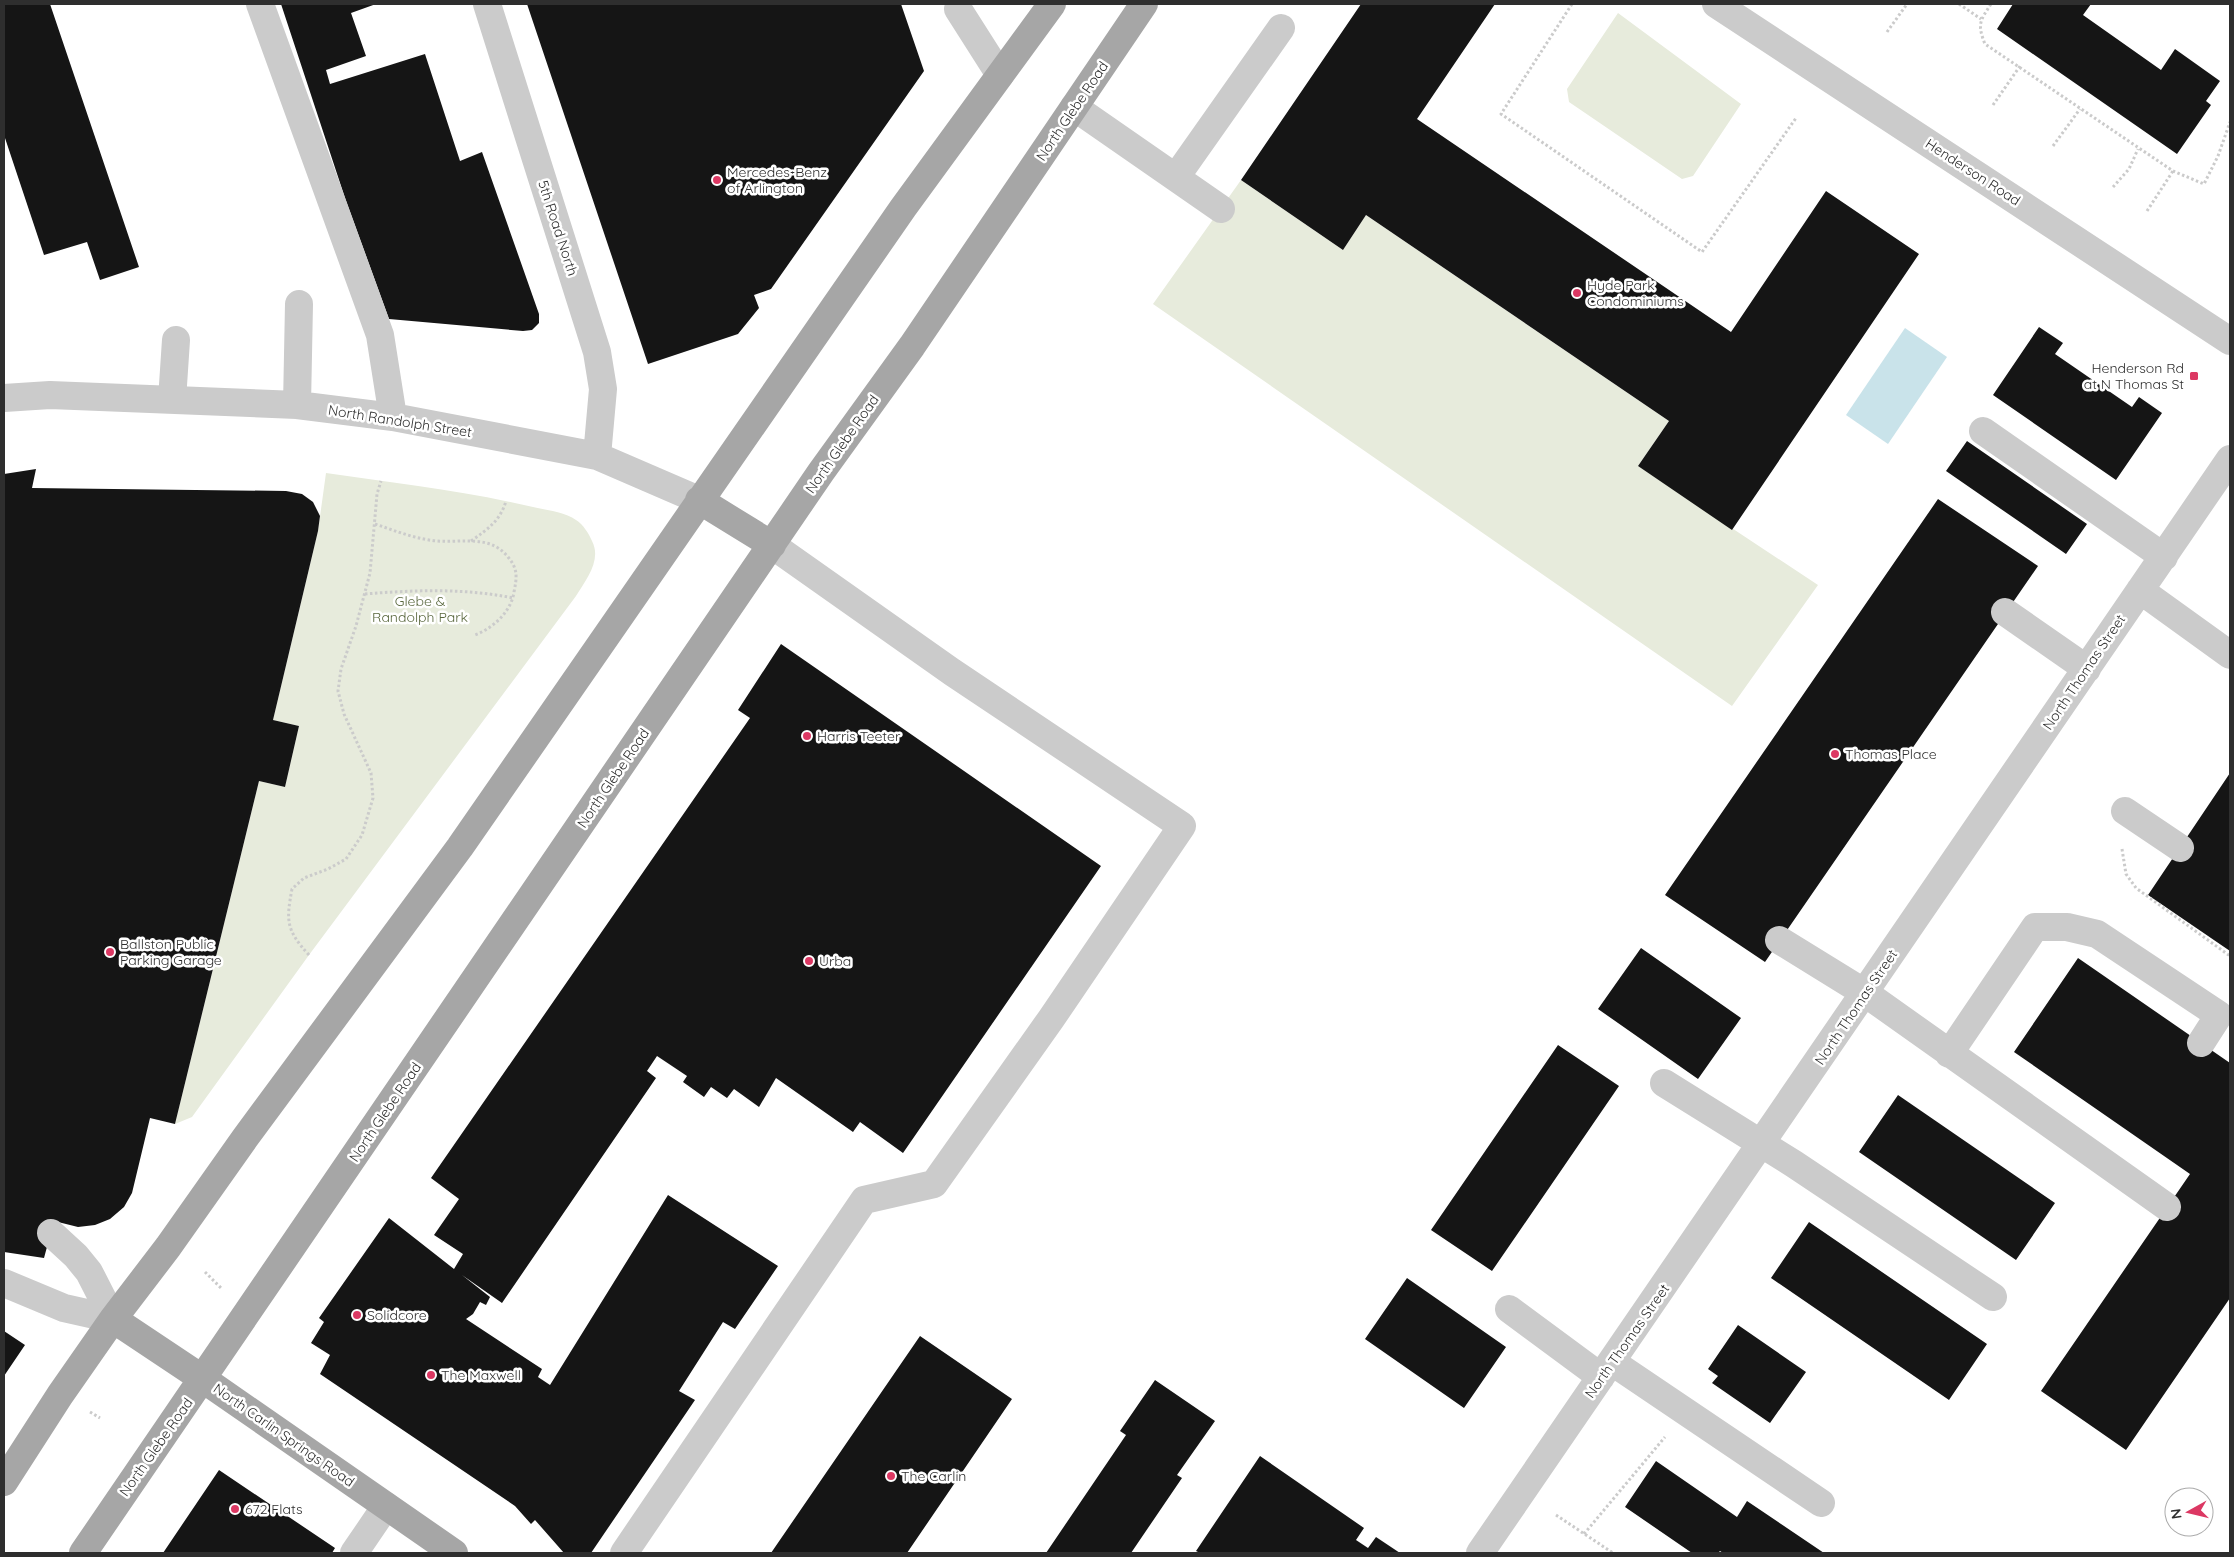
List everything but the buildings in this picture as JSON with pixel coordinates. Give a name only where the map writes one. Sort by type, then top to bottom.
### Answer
[{"type":"main road","points":[[4,1482],[60,1395],[113,1319],[168,1247],[245,1138],[460,847],[903,208],[1052,4]]},
{"type":"main road","name":"North Glebe Road","points":[[83,1553],[204,1379],[772,545],[912,346],[1144,4]]},
{"type":"main road","name":"North Randolph Street","points":[[699,500],[772,545]]},
{"type":"main road","name":"North Carlin Springs Road","points":[[113,1319],[204,1379],[454,1553]]},
{"type":"street","points":[[260,4],[380,335],[393,417]]},
{"type":"street","name":"5th Road North","points":[[486,4],[597,352],[603,389],[597,456]]},
{"type":"street","name":"Henderson Road","points":[[1716,4],[2230,341]]},
{"type":"street","points":[[958,9],[1000,75]]},
{"type":"street","points":[[1176,177],[1281,28]]},
{"type":"street","points":[[1074,108],[1221,209]]},
{"type":"street","points":[[297,405],[299,304]]},
{"type":"street","points":[[172,400],[176,340]]},
{"type":"street","name":"North Randolph Street","points":[[4,398],[50,395],[297,405],[393,417],[597,456],[699,500]]},
{"type":"street","points":[[1982,431],[2164,557]]},
{"type":"street","name":"North Thomas Street","points":[[1480,1553],[2230,459]]},
{"type":"street","points":[[624,1553],[864,1200],[934,1184],[1051,1019],[1182,826],[959,677],[772,545]]},
{"type":"street","points":[[2140,590],[2230,655]]},
{"type":"street","points":[[2006,612],[2087,669]]},
{"type":"street","points":[[2125,811],[2180,848]]},
{"type":"street","points":[[1950,1054],[2035,927],[2067,927],[2097,934],[2218,1015],[2201,1043]]},
{"type":"street","points":[[1780,940],[1865,993],[2167,1207]]},
{"type":"street","points":[[1664,1083],[1762,1144],[1993,1297]]},
{"type":"street","points":[[51,1233],[76,1256],[89,1272],[113,1319]]},
{"type":"street","points":[[4,1284],[64,1308],[113,1319]]},
{"type":"street","points":[[1509,1309],[1607,1370],[1686,1412],[1821,1503]]},
{"type":"street","points":[[354,1553],[386,1506]]},
{"type":"path","points":[[1572,4],[1500,114],[1702,252],[1796,118]]},
{"type":"path","points":[[1887,32],[1907,4]]},
{"type":"path","points":[[1959,4],[1981,19]]},
{"type":"path","points":[[1992,4],[1981,19],[1979,28],[1985,44],[2173,171],[2204,184],[2218,156],[2230,122]]},
{"type":"path","points":[[1993,105],[2020,66]]},
{"type":"path","points":[[2054,146],[2080,109]]},
{"type":"path","points":[[2113,187],[2129,169],[2138,148]]},
{"type":"path","points":[[2146,210],[2173,171]]},
{"type":"path","points":[[309,955],[294,939],[288,922],[292,889],[304,878],[328,869],[346,859],[362,835],[373,798],[371,773],[344,714],[338,691],[341,669],[356,626],[370,573],[377,494],[381,481]]},
{"type":"path","points":[[471,541],[496,522],[506,501]]},
{"type":"path","points":[[374,524],[403,534],[431,540],[482,541],[500,547],[515,566],[516,582],[513,598],[501,619],[486,631],[475,635]]},
{"type":"path","points":[[364,594],[400,591],[463,592],[513,598]]},
{"type":"path","points":[[2123,847],[2122,854],[2126,874],[2136,888],[2230,956]]},
{"type":"path","points":[[205,1272],[226,1292]]},
{"type":"path","points":[[85,1409],[100,1418]]},
{"type":"path","points":[[1584,1534],[1686,1412]]},
{"type":"path","points":[[1556,1515],[1612,1553]]},
{"type":"green space","points":[[1618,13],[1741,104],[1693,176],[1682,179],[1569,102],[1567,89]]},
{"type":"green space","points":[[1241,180],[1343,250],[1366,215],[1669,421],[1638,466],[1818,585],[1732,706],[1153,304]]},
{"type":"green space","name":"Glebe & Randolph Park","points":[[326,473],[456,492],[561,513],[572,517],[581,524],[591,538],[595,548],[594,563],[592,570],[576,596],[309,955],[192,1117],[175,1124],[259,781],[285,787],[299,726],[273,720],[318,531]]},
{"type":"water","points":[[1905,328],[1947,357],[1888,444],[1846,415]]},
{"type":"place","name":"Mercedes-Benz of Arlington","points":[[717,180]]},
{"type":"place","name":"Hyde Park Condominiums","points":[[1577,293]]},
{"type":"place","name":"Henderson Rd at N Thomas St","points":[[2194,376]]},
{"type":"place","name":"Harris Teeter","points":[[807,736]]},
{"type":"place","name":"Thomas Place","points":[[1835,754]]},
{"type":"place","name":"Ballston Public Parking Garage","points":[[110,952]]},
{"type":"place","name":"Urba","points":[[809,961]]},
{"type":"place","name":"Solidcore","points":[[357,1315]]},
{"type":"place","name":"The Maxwell","points":[[431,1375]]},
{"type":"place","name":"The Carlin","points":[[891,1476]]},
{"type":"place","name":"672 Flats","points":[[235,1509]]}]
